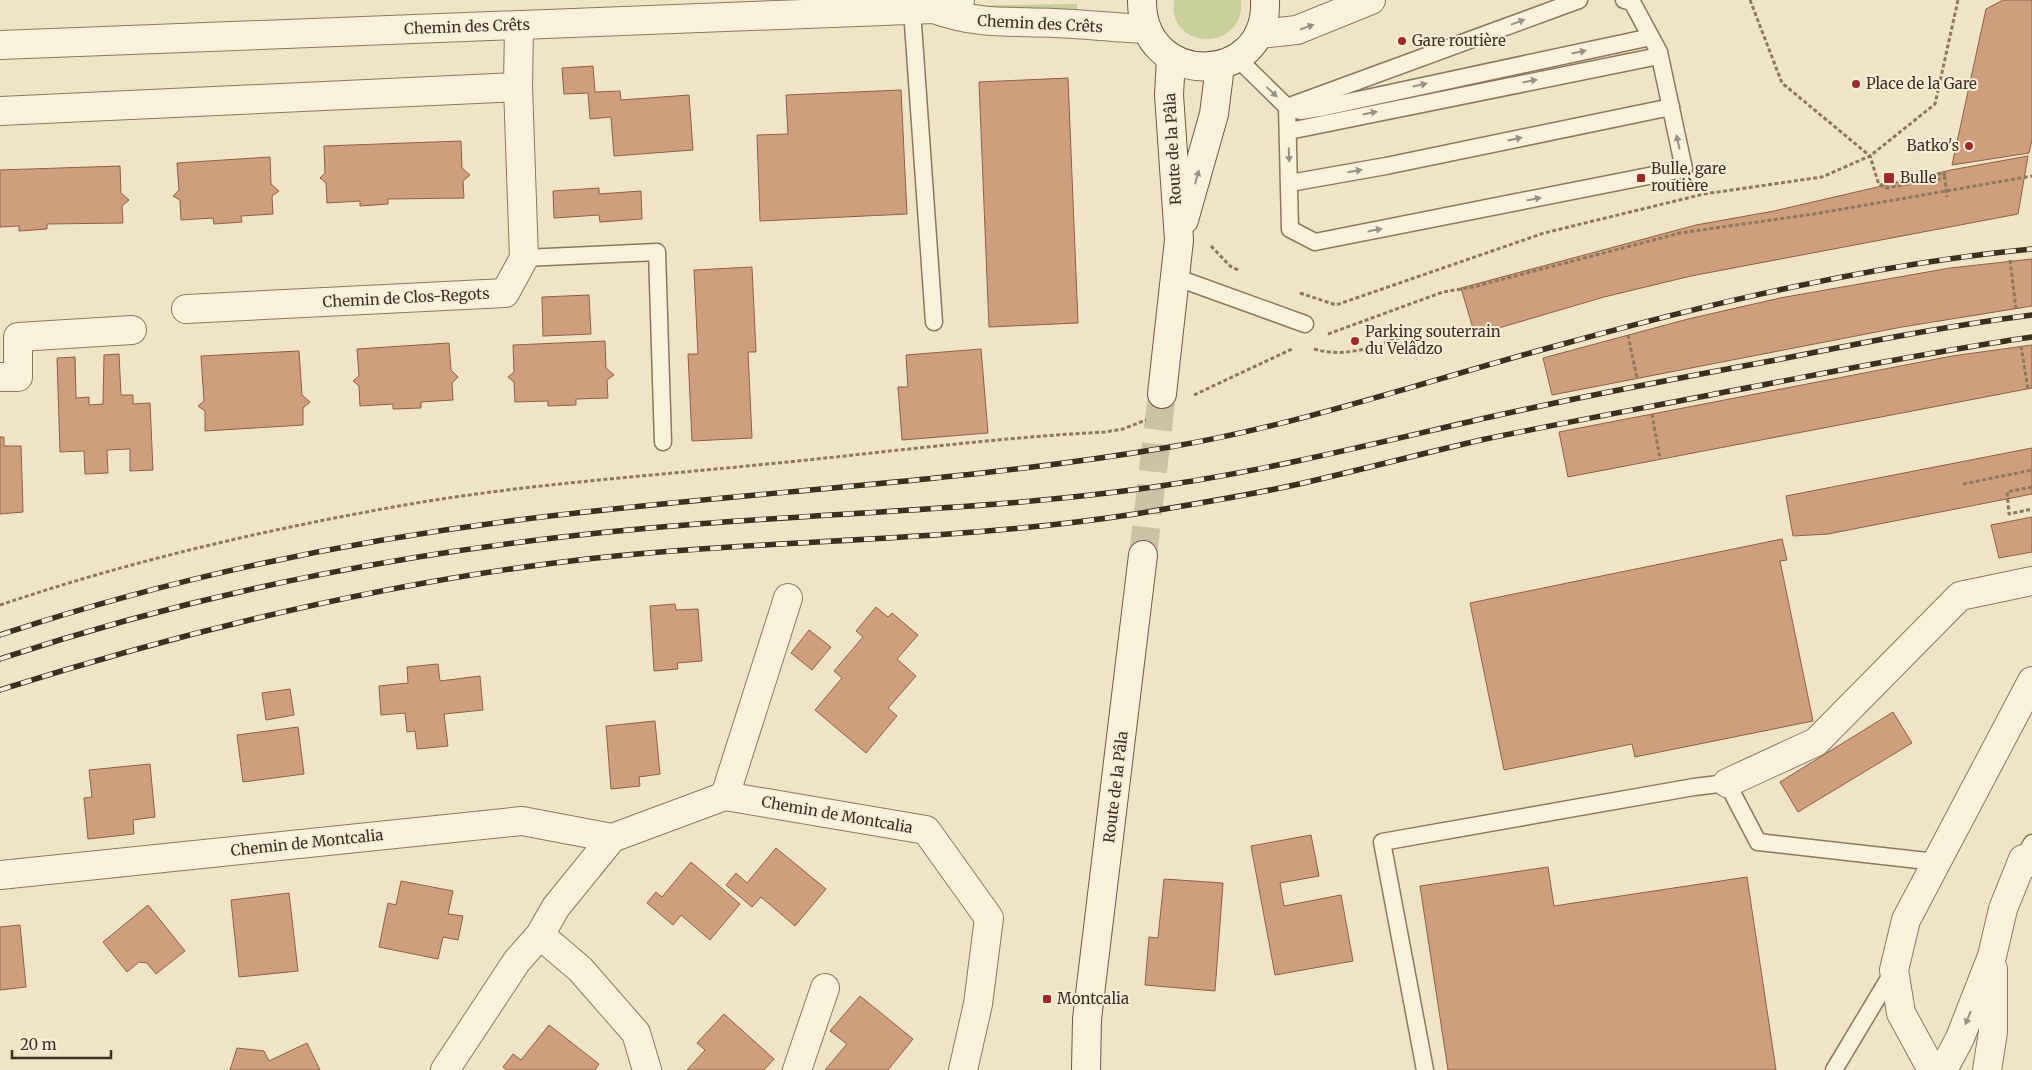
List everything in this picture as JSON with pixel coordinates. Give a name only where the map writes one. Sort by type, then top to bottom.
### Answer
[{"type":"street","name":"Chemin des Crêts","points":[[923,9],[960,0]]},
{"type":"street","points":[[1142,0],[1147,29],[1155,43],[1171,58],[1195,67],[1228,62],[1253,44],[1264,19],[1265,0]]},
{"type":"street","points":[[1259,34],[1297,30],[1371,0]]},
{"type":"street","name":"Chemin des Crêts","points":[[0,45],[520,25],[766,7],[923,9],[958,18],[991,23],[1055,23],[1147,29]]},
{"type":"street","points":[[520,25],[518,87],[524,258]]},
{"type":"street","name":"Route de la Pâla","points":[[1171,58],[1170,95],[1179,240]]},
{"type":"street","name":"Route de la Pâla","points":[[1162,394],[1179,240],[1228,62]]},
{"type":"street","points":[[0,111],[518,87]]},
{"type":"street","name":"Chemin de Clos-Regots","points":[[186,309],[505,292],[524,258]]},
{"type":"street","points":[[0,377],[18,377],[18,337],[132,330]]},
{"type":"street","name":"Route de la Pâla","points":[[1086,1070],[1087,1019],[1143,554]]},
{"type":"street","points":[[1727,783],[1816,742],[1960,596],[2032,581]]},
{"type":"street","points":[[726,796],[788,598]]},
{"type":"street","points":[[1932,1070],[1900,1013],[1894,970],[1906,920],[2032,681]]},
{"type":"street","name":"Chemin de Montcalia","points":[[0,875],[522,821],[612,838],[726,796],[926,830],[990,918],[978,1004],[963,1070]]},
{"type":"street","points":[[445,1070],[516,960],[540,935],[556,907],[612,838]]},
{"type":"street","points":[[1943,1070],[1960,1038],[1992,956],[2002,909],[2029,855]]},
{"type":"street","points":[[540,935],[580,969],[636,1033],[647,1070]]},
{"type":"street","points":[[1987,1070],[1993,1032],[1992,956]]},
{"type":"street","points":[[797,1070],[825,988]]},
{"type":"street","name":"Route de la Pâla","points":[[1072,1070],[1087,1019]]},
{"type":"lane","points":[[1287,106],[1579,0]]},
{"type":"lane","points":[[1287,106],[1290,229],[1315,242],[1684,169],[1660,56],[1632,2],[1624,0]]},
{"type":"lane","points":[[923,9],[934,322]]},
{"type":"lane","points":[[1228,62],[1287,106],[1301,111],[1651,37]]},
{"type":"lane","points":[[1289,131],[1660,56]]},
{"type":"lane","points":[[1290,182],[1386,166],[1671,107]]},
{"type":"lane","points":[[524,258],[657,252],[663,442]]},
{"type":"lane","points":[[1175,277],[1305,324]]},
{"type":"lane","points":[[1425,1070],[1382,842],[1694,787],[1727,783],[1758,842],[1936,862]]},
{"type":"lane","points":[[1834,1070],[1894,970]]},
{"type":"path","points":[[1750,0],[1782,83],[1870,156],[1879,185],[1944,172],[1947,197]]},
{"type":"path","points":[[1870,156],[1934,104],[1958,0]]},
{"type":"path","points":[[1946,190],[2032,176]]},
{"type":"path","points":[[2010,260],[2016,309]]},
{"type":"path","points":[[1310,347],[1325,352],[1356,352],[1409,334]]},
{"type":"path","points":[[1628,335],[1637,378]]},
{"type":"path","points":[[2021,346],[2028,389]]},
{"type":"path","points":[[1652,414],[1660,459]]},
{"type":"path","points":[[1963,484],[2032,470]]},
{"type":"path","points":[[0,604],[54,586],[156,558],[284,528],[401,506],[520,489],[661,475]]},
{"type":"path","points":[[2032,487],[2007,492],[2009,514],[2032,509]]},
{"type":"green space","points":[[1174,0],[1241,0],[1239,17],[1232,30],[1220,37],[1206,39],[1193,36],[1182,29],[1175,17]]},
{"type":"green space","points":[[1077,4],[1077,12],[955,6]]},
{"type":"building","points":[[2003,0],[2032,0],[2032,140],[2029,153],[1952,165],[1986,9]]},
{"type":"building","points":[[593,66],[595,92],[620,91],[621,100],[689,95],[693,150],[614,156],[611,117],[590,119],[588,93],[564,94],[562,68]]},
{"type":"building","points":[[1068,78],[1078,323],[989,327],[979,82]]},
{"type":"building","points":[[901,90],[907,214],[760,221],[757,135],[788,134],[786,95]]},
{"type":"building","points":[[461,141],[462,168],[470,175],[463,181],[464,198],[388,199],[388,204],[360,206],[360,201],[327,203],[326,183],[320,178],[325,173],[324,146]]},
{"type":"building","points":[[2028,156],[2018,214],[1691,276],[1604,297],[1475,335],[1461,288],[1696,225],[1774,211],[1951,170]]},
{"type":"building","points":[[270,157],[271,184],[279,191],[272,196],[273,214],[241,216],[242,222],[214,224],[213,218],[181,220],[180,200],[173,196],[179,190],[177,163]]},
{"type":"building","points":[[120,166],[121,193],[129,200],[122,206],[123,223],[47,224],[47,229],[19,231],[19,226],[0,227],[0,170]]},
{"type":"building","points":[[599,188],[599,194],[641,191],[642,219],[600,222],[599,215],[554,218],[553,191]]},
{"type":"building","points":[[2032,259],[2032,306],[1902,327],[1552,395],[1543,358],[1688,319],[1780,298],[1950,268]]},
{"type":"building","points":[[752,267],[756,352],[748,352],[752,438],[692,441],[688,354],[698,354],[694,270]]},
{"type":"building","points":[[589,295],[591,334],[543,336],[542,297]]},
{"type":"building","points":[[605,341],[606,368],[614,375],[607,380],[608,398],[576,399],[576,405],[548,406],[548,401],[515,402],[514,382],[508,377],[514,372],[513,345]]},
{"type":"building","points":[[449,343],[451,370],[458,377],[452,383],[453,400],[421,402],[421,408],[393,409],[393,404],[360,406],[359,386],[353,381],[359,376],[357,349]]},
{"type":"building","points":[[2032,345],[2032,388],[1568,477],[1559,432],[1952,356]]},
{"type":"building","points":[[981,349],[988,433],[902,440],[898,387],[908,387],[906,355]]},
{"type":"building","points":[[299,351],[302,395],[310,402],[303,408],[303,425],[205,431],[205,411],[198,406],[204,401],[201,356]]},
{"type":"building","points":[[119,354],[121,395],[133,395],[133,404],[150,403],[153,470],[130,471],[130,449],[107,450],[108,473],[85,474],[84,451],[60,452],[57,358],[75,357],[76,398],[89,397],[89,405],[103,404],[104,355]]},
{"type":"building","points":[[0,437],[4,437],[4,446],[21,446],[23,512],[0,514]]},
{"type":"building","points":[[2032,448],[2032,494],[1828,534],[1793,536],[1786,496]]},
{"type":"building","points":[[2032,517],[2032,552],[1999,558],[1991,525]]},
{"type":"building","points":[[1782,539],[1787,560],[1780,561],[1813,721],[1635,757],[1632,744],[1504,770],[1470,603]]},
{"type":"building","points":[[675,604],[676,610],[698,609],[702,661],[677,663],[678,669],[654,671],[650,606]]},
{"type":"building","points":[[876,607],[888,617],[892,613],[918,635],[897,659],[916,676],[888,708],[897,716],[866,753],[815,710],[842,678],[834,671],[863,637],[856,631]]},
{"type":"building","points":[[809,630],[831,647],[812,670],[791,653]]},
{"type":"building","points":[[438,664],[440,681],[480,676],[483,710],[444,714],[448,746],[417,749],[415,731],[407,732],[405,713],[381,715],[379,686],[408,683],[407,667]]},
{"type":"building","points":[[290,689],[294,715],[266,720],[262,693]]},
{"type":"building","points":[[1893,712],[1912,743],[1798,812],[1780,782]]},
{"type":"building","points":[[655,721],[660,774],[639,777],[640,786],[611,789],[606,726]]},
{"type":"building","points":[[298,727],[304,774],[243,782],[237,735]]},
{"type":"building","points":[[150,764],[155,817],[133,820],[134,834],[88,839],[84,798],[92,797],[89,770]]},
{"type":"building","points":[[1311,835],[1319,876],[1280,883],[1284,906],[1341,895],[1353,961],[1275,975],[1251,846]]},
{"type":"building","points":[[776,848],[826,889],[795,926],[761,897],[752,907],[726,885],[736,873],[747,883]]},
{"type":"building","points":[[691,862],[740,904],[710,940],[681,915],[673,925],[647,903],[656,892],[662,897]]},
{"type":"building","points":[[1548,867],[1554,906],[1747,877],[1776,1070],[1448,1070],[1420,886]]},
{"type":"building","points":[[1164,879],[1223,883],[1215,991],[1145,985],[1149,937],[1158,938]]},
{"type":"building","points":[[401,881],[453,891],[448,914],[463,916],[458,940],[443,937],[438,959],[379,947],[388,903],[396,905]]},
{"type":"building","points":[[289,893],[298,971],[239,977],[231,900]]},
{"type":"building","points":[[148,905],[185,951],[156,974],[147,963],[139,962],[127,972],[103,942]]},
{"type":"building","points":[[20,925],[26,987],[0,990],[0,927]]},
{"type":"building","points":[[860,996],[913,1039],[888,1070],[825,1070],[847,1044],[830,1031]]},
{"type":"building","points":[[724,1014],[774,1059],[764,1070],[687,1070],[705,1050],[697,1043]]},
{"type":"building","points":[[549,1025],[599,1064],[595,1070],[507,1070],[503,1067],[513,1054],[521,1060]]},
{"type":"building","points":[[307,1043],[320,1070],[230,1070],[237,1048],[264,1051],[269,1061]]},
{"type":"tunnel","points":[[1143,555],[1162,394]]},
{"type":"railway","points":[[0,635],[127,596],[191,580],[321,551],[386,539],[599,510],[1008,470],[1170,447],[1319,414],[1563,344],[1737,299],[1914,264],[2032,249]]},
{"type":"railway","points":[[0,659],[160,611],[321,574],[402,560],[567,536],[715,523],[973,506],[1102,494],[1207,479],[1628,388],[1904,335],[2032,315]]},
{"type":"railway","points":[[0,690],[145,647],[217,628],[364,594],[438,581],[512,569],[655,552],[999,530],[1135,514],[1322,479],[1481,440],[1878,363],[2032,337]]},
{"type":"place","name":"Gare routière","points":[[1402,41]]},
{"type":"place","name":"Place de la Gare","points":[[1856,84]]},
{"type":"place","name":"Batko's","points":[[1969,146]]},
{"type":"place","name":"Bulle, gare routière","points":[[1641,178]]},
{"type":"place","name":"Bulle","points":[[1889,178]]},
{"type":"place","name":"Parking souterrain du Velâdzo","points":[[1355,341]]},
{"type":"place","name":"Montcalia","points":[[1047,999]]}]
